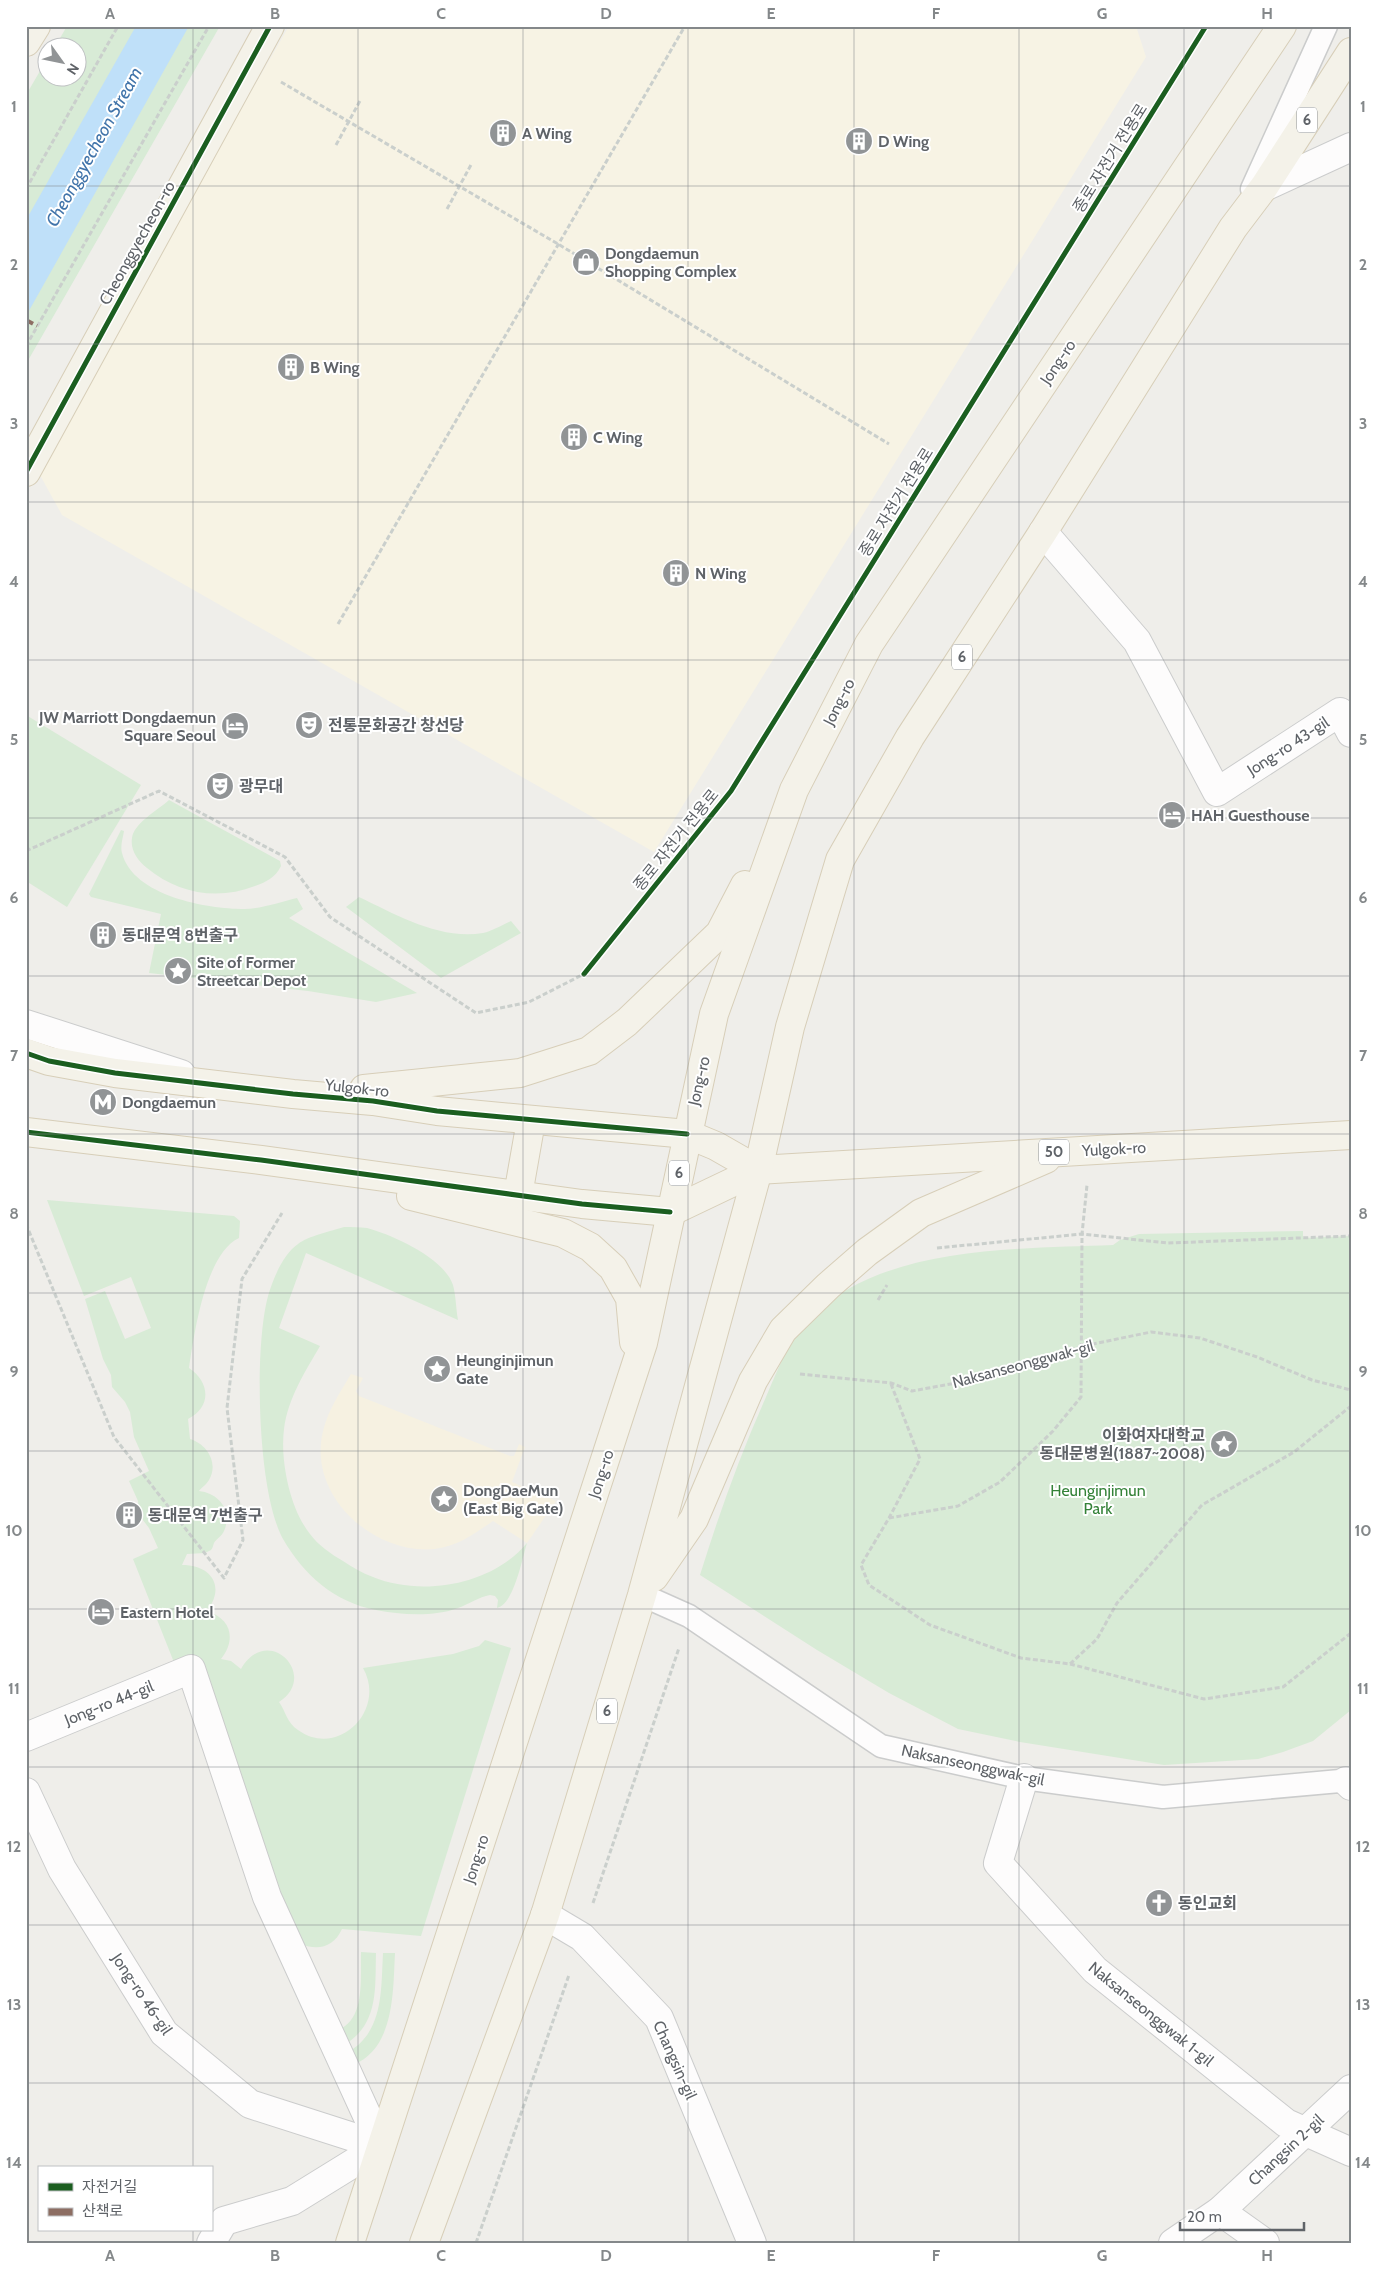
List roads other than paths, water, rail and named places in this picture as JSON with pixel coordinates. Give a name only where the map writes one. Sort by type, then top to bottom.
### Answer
[{"type":"main road","points":[[26,42],[36,26]]},
{"type":"main road","name":"Cheonggyecheon-ro","points":[[26,472],[270,26]]},
{"type":"main road","name":"Jong-ro","points":[[350,2243],[643,1343],[714,1014],[794,790],[869,644],[1282,26]]},
{"type":"main road","name":"6","points":[[424,2243],[545,1915],[642,1595],[758,1170],[790,1027],[840,860],[910,738],[1043,532],[1234,228],[1264,187],[1351,52]]},
{"type":"main road","points":[[293,1094],[414,1085],[520,1073],[589,1051],[627,1022],[720,933],[794,790]]},
{"type":"main road","name":"Yulgok-ro","points":[[26,1053],[49,1061],[114,1073],[218,1086],[373,1101],[437,1111],[531,1121],[688,1134],[716,1146],[758,1170]]},
{"type":"main road","points":[[518,1195],[531,1121]]},
{"type":"main road","points":[[26,1132],[261,1160],[518,1195],[670,1212]]},
{"type":"main road","name":"Yulgok-ro","points":[[670,1212],[758,1170],[1351,1135]]},
{"type":"main road","points":[[642,1595],[694,1519],[753,1381],[783,1330],[828,1286],[867,1252],[921,1214],[1063,1152]]},
{"type":"main road","points":[[261,1160],[563,1233],[590,1247],[613,1268],[630,1298],[635,1369]]},
{"type":"street","points":[[1264,187],[1351,147]]},
{"type":"street","name":"Jong-ro 43-gil","points":[[1043,532],[1137,641],[1217,792],[1340,712],[1351,733]]},
{"type":"street","points":[[26,1024],[218,1086]]},
{"type":"street","name":"Jong-ro 44-gil","points":[[26,1738],[192,1670],[267,1897],[381,2146]]},
{"type":"street","name":"Naksanseonggwak 1-gil","points":[[1024,1778],[998,1863],[1095,1970],[1286,2123],[1351,2152]]},
{"type":"street","name":"Jong-ro 46-gil","points":[[26,1792],[62,1869],[164,2033],[250,2104],[381,2146]]},
{"type":"street","name":"Changsin-gil","points":[[545,1915],[582,1937],[659,2018],[752,2243]]},
{"type":"street","name":"Changsin 2-gil","points":[[1173,2243],[1220,2211],[1351,2089]]},
{"type":"street","points":[[211,2243],[224,2221],[292,2201],[381,2146]]},
{"type":"street","points":[[1220,2211],[1265,2243]]},
{"type":"lane","points":[[1234,228],[1326,26]]},
{"type":"lane","name":"Naksanseonggwak-gil","points":[[642,1595],[689,1616],[881,1746],[1024,1778],[1163,1797],[1349,1782]]},
{"type":"water","name":"Cheonggyecheon Stream","points":[[136,26],[189,26],[26,316],[26,220]]},
{"type":"place","name":"A Wing","points":[[503,133]]},
{"type":"place","name":"D Wing","points":[[859,141]]},
{"type":"place","name":"Dongdaemun Shopping Complex","points":[[586,262]]},
{"type":"place","name":"B Wing","points":[[291,367]]},
{"type":"place","name":"C Wing","points":[[574,437]]},
{"type":"place","name":"N Wing","points":[[676,573]]},
{"type":"place","name":"전통문화공간 창선당","points":[[309,725]]},
{"type":"place","name":"JW Marriott Dongdaemun Square Seoul","points":[[235,726]]},
{"type":"place","name":"광무대","points":[[220,786]]},
{"type":"place","name":"HAH Guesthouse","points":[[1172,815]]},
{"type":"place","name":"동대문역 8번출구","points":[[103,935]]},
{"type":"place","name":"Site of Former Streetcar Depot","points":[[178,971]]},
{"type":"place","name":"Dongdaemun","points":[[103,1102]]},
{"type":"place","name":"Heunginjimun Gate","points":[[437,1369]]},
{"type":"place","name":"이화여자대학교 동대문병원(1887~2008)","points":[[1224,1444]]},
{"type":"place","name":"DongDaeMun (East Big Gate)","points":[[444,1499]]},
{"type":"place","name":"동대문역 7번출구","points":[[129,1515]]},
{"type":"place","name":"Eastern Hotel","points":[[101,1612]]},
{"type":"place","name":"동인교회","points":[[1159,1903]]},
{"type":"park label","name":"Heunginjimun Park","points":[[1098,1499]]}]
